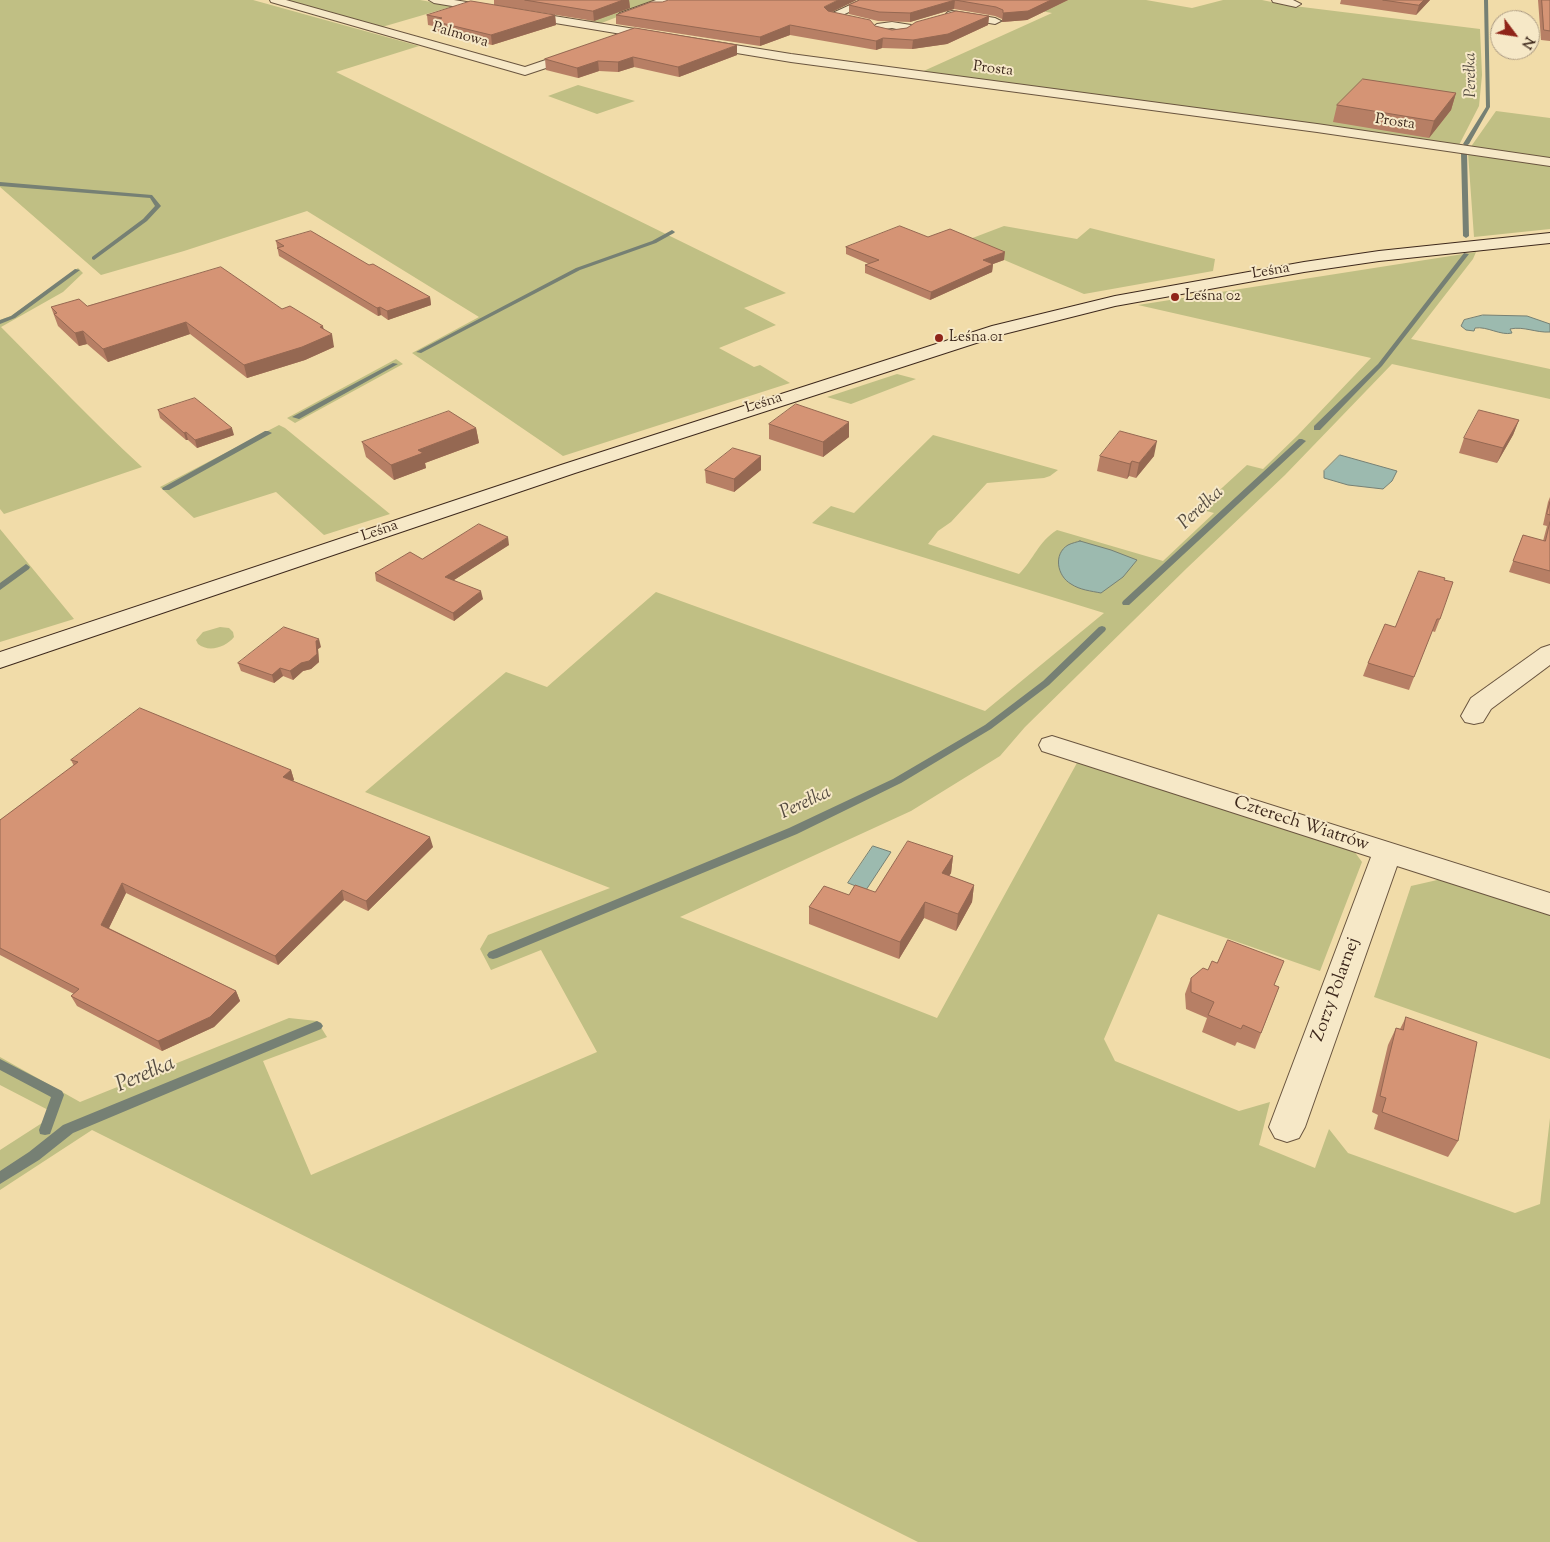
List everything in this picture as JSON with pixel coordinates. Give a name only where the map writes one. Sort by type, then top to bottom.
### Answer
[{"type":"street","name":"Palmowa","points":[[275,0],[525,71],[590,48]]},
{"type":"street","name":"Prosta","points":[[434,0],[900,74],[1298,126],[1550,162]]},
{"type":"street","points":[[595,27],[666,0]]},
{"type":"street","points":[[870,0],[832,16],[880,27],[897,25],[912,27]]},
{"type":"street","points":[[1277,0],[1296,4]]},
{"type":"street","points":[[944,17],[954,14],[995,21]]},
{"type":"street","points":[[613,40],[635,33]]},
{"type":"street","name":"Leśna","points":[[0,660],[595,460],[998,330],[1116,301],[1304,266],[1428,250],[1550,238]]},
{"type":"street","points":[[1474,716],[1480,704],[1544,664]]},
{"type":"street","name":"Czterech Wiatrów","points":[[1052,745],[1550,904]]},
{"type":"street","name":"Zorzy Polarnej","points":[[1287,1127],[1387,853]]},
{"type":"shaded area","points":[[0,0],[253,0],[419,46],[336,72],[786,293],[744,308],[776,325],[719,348],[754,367],[760,365],[790,383],[563,456],[412,353],[479,317],[307,211],[184,251],[101,275],[0,187]]},
{"type":"shaded area","points":[[283,0],[420,0],[454,6],[382,27]]},
{"type":"shaded area","points":[[624,0],[661,0],[599,24],[585,22]]},
{"type":"shaded area","points":[[980,0],[1146,0],[1192,8],[1223,0],[1262,0],[1286,5],[1480,29],[1482,75],[1479,106],[1459,145],[917,74],[1052,13]]},
{"type":"shaded area","points":[[578,85],[635,101],[597,114],[548,96]]},
{"type":"shaded area","points":[[1496,111],[1550,118],[1550,159],[1470,148]]},
{"type":"shaded area","points":[[1468,153],[1550,166],[1550,229],[1474,237]]},
{"type":"shaded area","points":[[1004,226],[1077,239],[1090,228],[1215,259],[1213,271],[1084,294],[962,242]]},
{"type":"shaded area","points":[[1476,252],[1473,259],[1411,339],[1550,369],[1550,399],[1392,364],[1285,475],[1025,727],[1000,756],[911,811],[680,917],[937,1018],[1078,761],[1354,851],[1362,862],[1320,971],[1158,914],[1104,1039],[1115,1061],[1239,1111],[1270,1102],[1259,1145],[1315,1168],[1329,1129],[1348,1153],[1515,1213],[1540,1204],[1550,1118],[1550,1542],[918,1542],[92,1130],[0,1190],[0,1150],[56,1114],[0,1085],[0,1057],[80,1102],[289,1018],[317,1021],[327,1037],[263,1061],[311,1175],[597,1052],[541,950],[491,970],[480,949],[488,935],[610,888],[365,792],[506,672],[547,687],[656,592],[985,711],[1104,613],[812,523],[831,506],[854,513],[933,435],[1058,470],[1044,478],[987,483],[951,522],[938,531],[928,544],[1019,574],[1045,540],[1057,530],[1163,561],[1214,513],[1199,509],[1247,465],[1263,469],[1371,358],[1138,305]]},
{"type":"shaded area","points":[[78,268],[83,273],[63,292],[1,327],[142,467],[4,514],[0,509],[0,320],[11,316]]},
{"type":"shaded area","points":[[396,359],[403,364],[295,423],[287,418]]},
{"type":"shaded area","points":[[897,374],[916,379],[851,404],[827,397]]},
{"type":"shaded area","points":[[279,425],[390,514],[324,535],[276,492],[194,518],[160,487]]},
{"type":"shaded area","points":[[0,529],[74,619],[0,642]]},
{"type":"shaded area","points":[[220,627],[229,628],[233,632],[234,637],[231,641],[217,648],[202,647],[198,644],[196,640],[203,632]]},
{"type":"shaded area","points":[[1446,878],[1550,911],[1550,1059],[1374,997],[1411,886]]},
{"type":"water","points":[[1483,315],[1527,316],[1550,324],[1550,332],[1515,328],[1510,329],[1512,333],[1508,334],[1484,328],[1475,328],[1474,331],[1466,330],[1461,326],[1464,320]]},
{"type":"water","points":[[1340,455],[1397,471],[1392,481],[1383,489],[1348,485],[1324,478],[1324,471]]},
{"type":"water","points":[[1080,541],[1137,560],[1123,577],[1101,593],[1082,589],[1066,580],[1060,571],[1059,565],[1060,554],[1063,549]]},
{"type":"water","points":[[873,846],[891,852],[866,890],[848,883]]},
{"type":"building","points":[[525,0],[623,0],[593,11]]},
{"type":"building","points":[[669,0],[838,0],[824,7],[828,11],[870,20],[875,26],[892,30],[907,28],[916,22],[956,11],[989,16],[948,34],[913,40],[883,38],[876,41],[790,25],[760,37],[616,15],[651,2]]},
{"type":"building","points":[[860,0],[955,0],[910,13],[879,12],[849,5]]},
{"type":"building","points":[[955,0],[1051,0],[1028,11],[1003,13],[1003,10],[996,7]]},
{"type":"building","points":[[1383,0],[1424,0],[1419,5]]},
{"type":"building","points":[[1542,0],[1550,0],[1550,31],[1544,30]]},
{"type":"building","points":[[471,1],[555,15],[491,35],[433,21],[442,18],[427,15]]},
{"type":"building","points":[[635,28],[737,45],[678,67],[633,57],[618,62],[598,61],[577,68],[545,59]]},
{"type":"building","points":[[1363,79],[1456,93],[1434,121],[1337,105]]},
{"type":"building","points":[[900,226],[928,237],[950,229],[1005,252],[983,260],[993,264],[931,292],[865,265],[879,260],[846,247]]},
{"type":"building","points":[[311,231],[369,265],[373,264],[430,297],[387,311],[380,307],[377,308],[277,248],[284,246],[276,241]]},
{"type":"building","points":[[221,267],[282,309],[290,306],[323,326],[320,327],[332,334],[302,347],[244,365],[186,322],[103,349],[83,331],[75,333],[54,314],[57,313],[51,307],[79,299],[87,306]]},
{"type":"building","points":[[195,398],[232,428],[195,440],[158,410]]},
{"type":"building","points":[[796,404],[849,422],[823,442],[769,424]]},
{"type":"building","points":[[1479,410],[1519,420],[1503,448],[1464,438]]},
{"type":"building","points":[[449,411],[476,428],[418,450],[423,453],[391,465],[362,442]]},
{"type":"building","points":[[1120,431],[1157,441],[1139,463],[1132,461],[1130,464],[1100,456]]},
{"type":"building","points":[[733,448],[761,456],[734,479],[705,470]]},
{"type":"building","points":[[1550,502],[1550,515],[1547,514]]},
{"type":"building","points":[[1550,522],[1550,571],[1513,561],[1523,535],[1545,541]]},
{"type":"building","points":[[479,524],[508,537],[445,577],[481,591],[453,613],[375,573],[410,552],[422,559]]},
{"type":"building","points":[[1419,571],[1453,582],[1440,619],[1437,619],[1414,677],[1368,663],[1385,624],[1395,627]]},
{"type":"building","points":[[284,627],[319,639],[316,641],[317,654],[309,661],[301,663],[290,671],[280,668],[272,675],[238,663]]},
{"type":"building","points":[[140,708],[291,770],[283,777],[430,837],[366,901],[342,890],[275,956],[122,883],[101,925],[236,991],[210,1017],[158,1041],[71,996],[79,989],[0,948],[0,820],[78,762],[71,760]]},
{"type":"building","points":[[908,841],[953,856],[942,873],[974,885],[958,914],[925,902],[900,942],[809,907],[824,886],[849,895],[855,885],[875,892]]},
{"type":"building","points":[[1228,940],[1284,961],[1274,985],[1279,987],[1261,1033],[1243,1025],[1241,1029],[1208,1015],[1214,1002],[1191,992],[1191,978],[1203,968],[1208,970],[1212,961],[1217,963]]},
{"type":"building","points":[[1406,1017],[1477,1042],[1458,1141],[1382,1112],[1386,1098],[1380,1096],[1396,1028],[1403,1030]]},
{"type":"waterway","name":"Perełka","points":[[1466,144],[1488,107],[1486,0]]},
{"type":"waterway","name":"Perełka","points":[[1464,153],[1466,236]]},
{"type":"waterway","points":[[0,184],[152,197],[158,206],[145,220],[94,258]]},
{"type":"waterway","points":[[419,352],[578,269],[654,242],[672,232]]},
{"type":"waterway","name":"Perełka","points":[[1317,428],[1380,365],[1466,254]]},
{"type":"waterway","points":[[0,322],[13,317],[77,270]]},
{"type":"waterway","points":[[296,417],[395,364]]},
{"type":"waterway","points":[[166,488],[268,433]]},
{"type":"waterway","name":"Perełka","points":[[1126,603],[1302,441]]},
{"type":"waterway","points":[[0,587],[26,567]]},
{"type":"waterway","name":"Perełka","points":[[493,955],[793,831],[897,781],[988,727],[1046,683],[1102,629]]},
{"type":"waterway","name":"Perełka","points":[[0,1178],[34,1156],[68,1129],[317,1026]]},
{"type":"waterway","points":[[0,1064],[58,1095],[45,1130]]},
{"type":"place","name":"Leśna 02","points":[[1175,297]]},
{"type":"place","name":"Leśna 01","points":[[939,338]]}]
